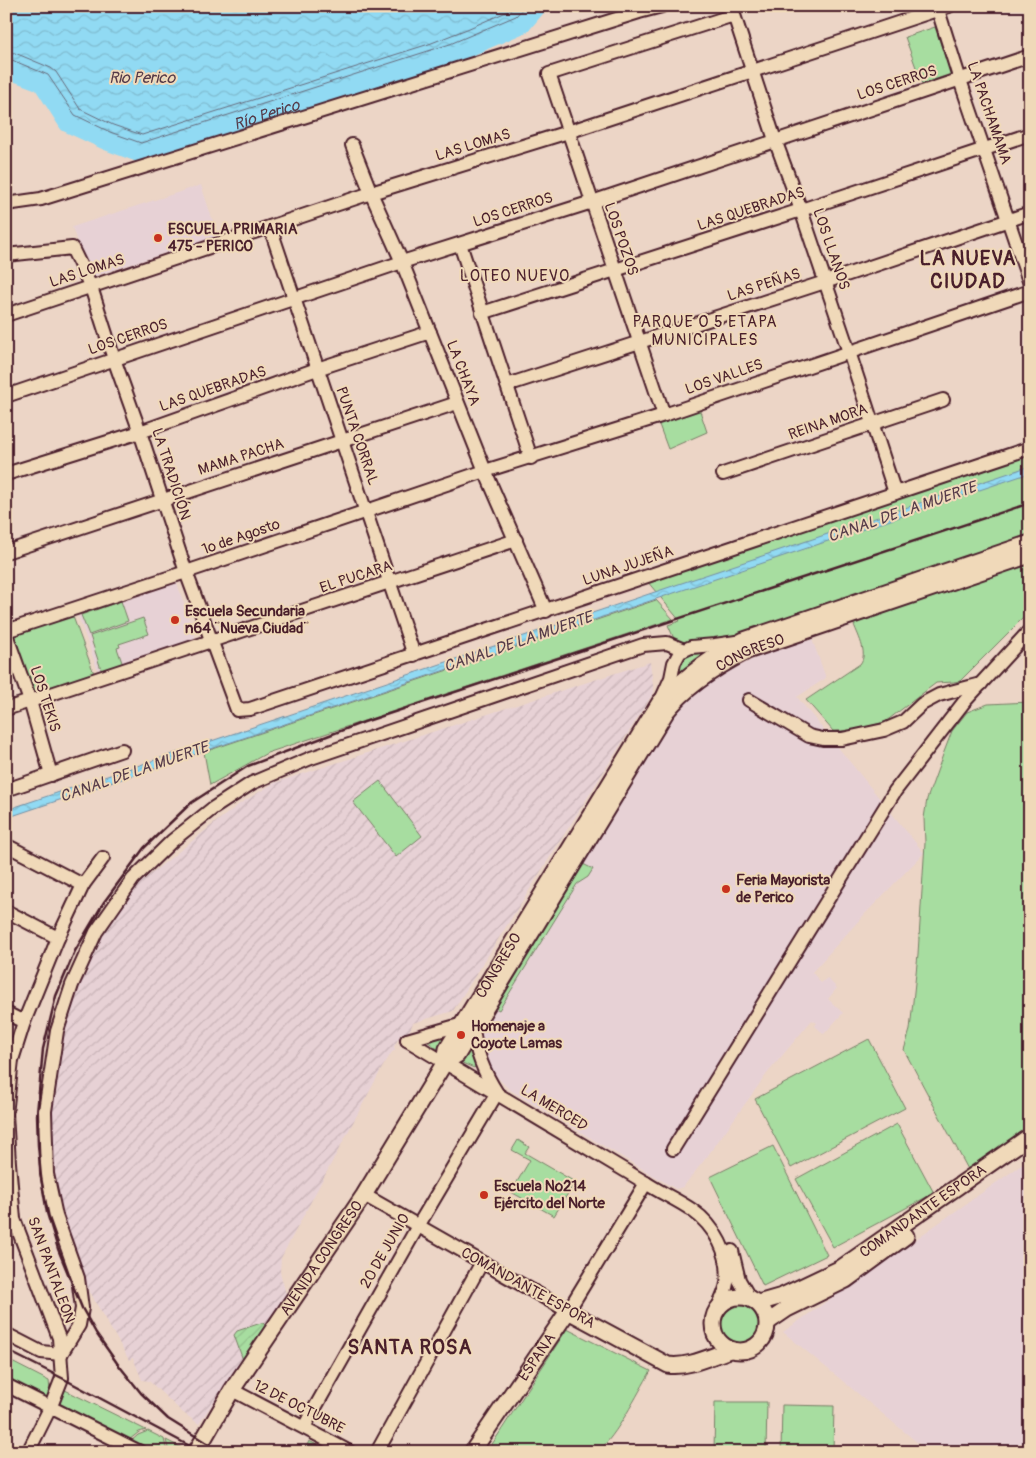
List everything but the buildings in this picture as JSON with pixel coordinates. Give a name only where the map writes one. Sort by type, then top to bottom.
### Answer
[{"type":"main road","name":"CONGRESO","points":[[445,1062],[457,1055],[468,1026],[644,725],[660,702],[675,687],[698,667],[720,652],[744,640],[1030,542]]},
{"type":"main road","name":"CONGRESO","points":[[468,1026],[666,712],[684,693],[721,665],[747,651],[1030,555]]},
{"type":"main road","name":"AVENIDA CONGRESO","points":[[196,1452],[232,1390],[364,1195],[445,1062]]},
{"type":"main road","name":"COMANDANTE ESPORA","points":[[754,1300],[782,1296],[841,1268],[1030,1136]]},
{"type":"main road","name":"COMANDANTE ESPORA","points":[[768,1322],[787,1309],[846,1280],[949,1203],[1030,1146]]},
{"type":"main road","points":[[738,1296],[754,1300],[765,1312],[768,1322],[766,1333],[760,1342],[752,1348],[741,1351],[730,1350],[716,1339],[712,1321],[714,1313],[719,1305],[728,1298],[738,1296]]},
{"type":"main road","name":"COMANDANTE ESPORA","points":[[568,1311],[668,1365],[686,1365],[730,1350]]},
{"type":"main road","name":"ESPAÑA","points":[[472,1452],[568,1311]]},
{"type":"main road","points":[[696,1361],[708,1344],[713,1330]]},
{"type":"street","points":[[6,204],[41,199],[662,6]]},
{"type":"street","name":"LAS LOMAS","points":[[6,315],[371,193],[568,132],[943,8]]},
{"type":"street","name":"LA PACHAMAMA","points":[[943,8],[960,80],[1030,284]]},
{"type":"street","name":"LOS LLANOS","points":[[735,10],[752,71],[801,210],[895,493]]},
{"type":"street","name":"LOS POZOS","points":[[664,415],[549,74],[735,10]]},
{"type":"street","name":"LOS CERROS","points":[[6,396],[402,262],[592,202],[1030,56]]},
{"type":"street","name":"LAS QUEBRADAS","points":[[482,313],[1030,134]]},
{"type":"street","name":"LA CHAYA","points":[[352,145],[402,262],[485,471],[546,611]]},
{"type":"street","name":"LAS PEÑAS","points":[[507,385],[825,282],[1030,213]]},
{"type":"street","name":"PUNTA CORRAL","points":[[270,227],[414,655]]},
{"type":"street","points":[[460,244],[531,458]]},
{"type":"street","name":"LA TRADICIÓN","points":[[6,255],[72,248],[91,286],[186,572],[237,710]]},
{"type":"street","name":"LOS VALLES","points":[[485,471],[664,415],[1030,291]]},
{"type":"street","name":"LAS QUEBRADAS","points":[[6,474],[140,432],[317,369],[430,332]]},
{"type":"street","name":"REINA MORA","points":[[723,474],[943,400]]},
{"type":"street","name":"MAMA PACHA","points":[[6,552],[457,403]]},
{"type":"street","name":"LUNA JUJEÑA","points":[[237,710],[250,709],[414,655],[1030,448]]},
{"type":"street","name":"1º de Agosto","points":[[6,633],[485,471]]},
{"type":"street","name":"EL PUCARA","points":[[6,709],[516,540]]},
{"type":"street","points":[[673,1149],[894,791],[964,702],[1030,630]]},
{"type":"street","name":"LOS TEKIS","points":[[6,633],[30,701],[51,775]]},
{"type":"street","points":[[660,702],[680,652],[691,647],[727,644],[744,640]]},
{"type":"street","points":[[6,1334],[41,1352],[61,1354],[80,1325],[82,1308],[78,1278],[56,1216],[47,1174],[45,1111],[57,1031],[72,985],[96,932],[133,879],[172,841],[212,809],[252,783],[310,758],[643,645],[667,643],[684,650]]},
{"type":"street","points":[[749,700],[809,736],[823,739],[842,739],[884,730],[903,722],[922,704],[939,695],[981,684]]},
{"type":"street","points":[[6,790],[122,750]]},
{"type":"street","points":[[6,845],[84,885]]},
{"type":"street","name":"SAN PANTALEON","points":[[51,1406],[62,1378],[59,1338],[10,1217],[6,1114],[12,1060],[24,1022],[58,938],[84,885],[103,858]]},
{"type":"street","points":[[6,912],[58,938]]},
{"type":"street","points":[[6,1013],[24,1022]]},
{"type":"street","points":[[468,1026],[485,1075],[497,1093]]},
{"type":"street","name":"LA MERCED","points":[[468,1026],[407,1040],[646,1183]]},
{"type":"street","name":"20 DE JUNIO","points":[[304,1427],[418,1226],[497,1093]]},
{"type":"street","points":[[646,1183],[661,1186],[693,1202],[714,1218],[722,1228],[732,1250],[739,1280],[754,1300]]},
{"type":"street","points":[[646,1183],[691,1209],[704,1219],[719,1239],[727,1266],[727,1283],[719,1305]]},
{"type":"street","name":"ESPAÑA","points":[[568,1311],[646,1183]]},
{"type":"street","name":"COMANDANTE ESPORA","points":[[364,1195],[568,1311]]},
{"type":"street","points":[[377,1452],[482,1262]]},
{"type":"street","points":[[6,1385],[140,1452]]},
{"type":"street","name":"12 DE OCTUBRE","points":[[232,1390],[350,1452]]},
{"type":"street","points":[[28,1452],[51,1406]]},
{"type":"shaded area","points":[[201,185],[218,236],[89,278],[72,227]]},
{"type":"shaded area","points":[[177,583],[197,643],[100,677],[78,616]]},
{"type":"shaded area","name":"Feria Mayorista de Perico","points":[[812,639],[826,678],[797,697],[924,853],[812,972],[821,983],[827,978],[837,988],[828,999],[843,1013],[824,1034],[815,1026],[817,1023],[812,1020],[766,1075],[683,1187],[676,1189],[510,1090],[490,1067],[481,1040],[481,1028],[674,711],[687,698],[718,677],[751,660]]},
{"type":"shaded area","points":[[650,662],[654,692],[453,1011],[413,1023],[409,1032],[401,1034],[394,1047],[396,1050],[392,1052],[382,1068],[281,1258],[280,1272],[286,1294],[199,1424],[182,1412],[149,1381],[142,1380],[133,1358],[129,1360],[89,1291],[67,1232],[56,1184],[52,1147],[53,1109],[62,1039],[84,971],[109,924],[138,884],[241,803],[274,783]]},
{"type":"shaded area","points":[[1030,1159],[1030,1452],[929,1452],[783,1332]]},
{"type":"green space","points":[[935,27],[951,74],[922,84],[905,37]]},
{"type":"green space","points":[[699,408],[707,432],[668,449],[658,422]]},
{"type":"green space","points":[[1030,453],[1030,540],[741,639],[679,650],[668,625],[680,621],[647,581]]},
{"type":"green space","points":[[1030,564],[1030,611],[960,681],[936,683],[885,722],[855,730],[833,731],[806,700],[860,664],[863,649],[853,622]]},
{"type":"green space","points":[[656,600],[673,619],[267,753],[210,785],[204,752]]},
{"type":"green space","points":[[121,601],[128,621],[89,635],[81,615]]},
{"type":"green space","points":[[72,614],[96,679],[34,701],[11,636]]},
{"type":"green space","points":[[143,618],[149,634],[119,644],[120,647],[117,648],[124,668],[103,675],[90,636]]},
{"type":"green space","points":[[706,652],[677,676],[678,663],[687,654]]},
{"type":"green space","points":[[1030,702],[1030,1131],[970,1173],[904,1050],[910,1030],[918,954],[925,843],[924,818],[927,799],[952,731],[967,712],[988,704]]},
{"type":"green space","points":[[380,781],[422,836],[396,857],[353,802]]},
{"type":"green space","points":[[579,862],[593,869],[588,877],[577,884],[499,1010],[493,1007]]},
{"type":"green space","points":[[451,1033],[442,1049],[439,1050],[427,1041],[427,1040]]},
{"type":"green space","points":[[869,1039],[905,1108],[791,1168],[755,1099]]},
{"type":"green space","points":[[469,1043],[476,1066],[474,1068],[460,1062],[459,1059]]},
{"type":"green space","points":[[897,1124],[934,1193],[833,1247],[796,1179]]},
{"type":"green space","points":[[518,1140],[529,1147],[525,1153],[575,1182],[554,1216],[511,1192],[530,1160],[512,1150]]},
{"type":"green space","points":[[773,1146],[827,1255],[763,1286],[710,1177]]},
{"type":"green space","points":[[735,1300],[743,1300],[752,1304],[758,1310],[762,1323],[758,1336],[752,1342],[743,1346],[735,1346],[726,1342],[720,1336],[716,1327],[716,1319],[720,1310],[726,1304]]},
{"type":"green space","points":[[261,1323],[266,1326],[243,1360],[234,1335],[237,1331]]},
{"type":"green space","points":[[567,1329],[651,1371],[612,1436],[597,1452],[487,1452]]},
{"type":"green space","points":[[6,1359],[49,1381],[50,1390],[48,1397],[6,1378]]},
{"type":"green space","points":[[59,1387],[146,1430],[139,1432],[129,1440],[57,1403]]},
{"type":"green space","points":[[715,1402],[767,1402],[766,1452],[714,1452]]},
{"type":"green space","points":[[782,1405],[834,1406],[833,1452],[781,1452]]},
{"type":"green space","points":[[148,1431],[164,1439],[167,1452],[149,1452],[130,1442],[138,1435]]},
{"type":"green space","points":[[166,1440],[186,1450],[185,1452],[169,1452]]},
{"type":"green space","points":[[309,1441],[331,1452],[304,1452]]},
{"type":"water","name":"Rio Perico","points":[[6,6],[539,6],[523,25],[454,55],[141,155],[106,142],[67,124],[41,83],[6,70]]},
{"type":"water","name":"CANAL DE LA MUERTE","points":[[1030,466],[1030,473],[6,818],[6,810]]},
{"type":"waterway","name":"Río Perico","points":[[6,70],[41,83],[67,124],[106,142],[141,155],[454,55],[523,25],[539,6]]},
{"type":"railway","points":[[221,1452],[168,1419],[141,1393],[96,1333],[82,1308],[58,1249],[47,1213],[41,1177],[37,1113],[43,1049],[56,996],[75,951],[104,902],[144,848],[191,803],[248,766],[364,722],[1030,503]]},
{"type":"railway","points":[[6,1350],[201,1452]]},
{"type":"place","name":"ESCUELA PRIMARIA 475 - PERICO","points":[[158,238]]},
{"type":"place","name":"Escuela Secundaria n64 ¨Nueva Ciudad¨","points":[[175,620]]},
{"type":"place","name":"Feria Mayorista de Perico","points":[[726,889]]},
{"type":"place","name":"Homenaje a Coyote Lamas","points":[[461,1035]]},
{"type":"place","name":"Escuela Nº214 Ejército del Norte","points":[[484,1195]]},
{"type":"district","name":"LA NUEVA CIUDAD","points":[[968,270]]},
{"type":"district","name":"LOTEO NUEVO","points":[[515,276]]},
{"type":"district","name":"PARQUE O 5 ETAPA MUNICIPALES","points":[[705,331]]},
{"type":"district","name":"SANTA ROSA","points":[[410,1347]]}]
